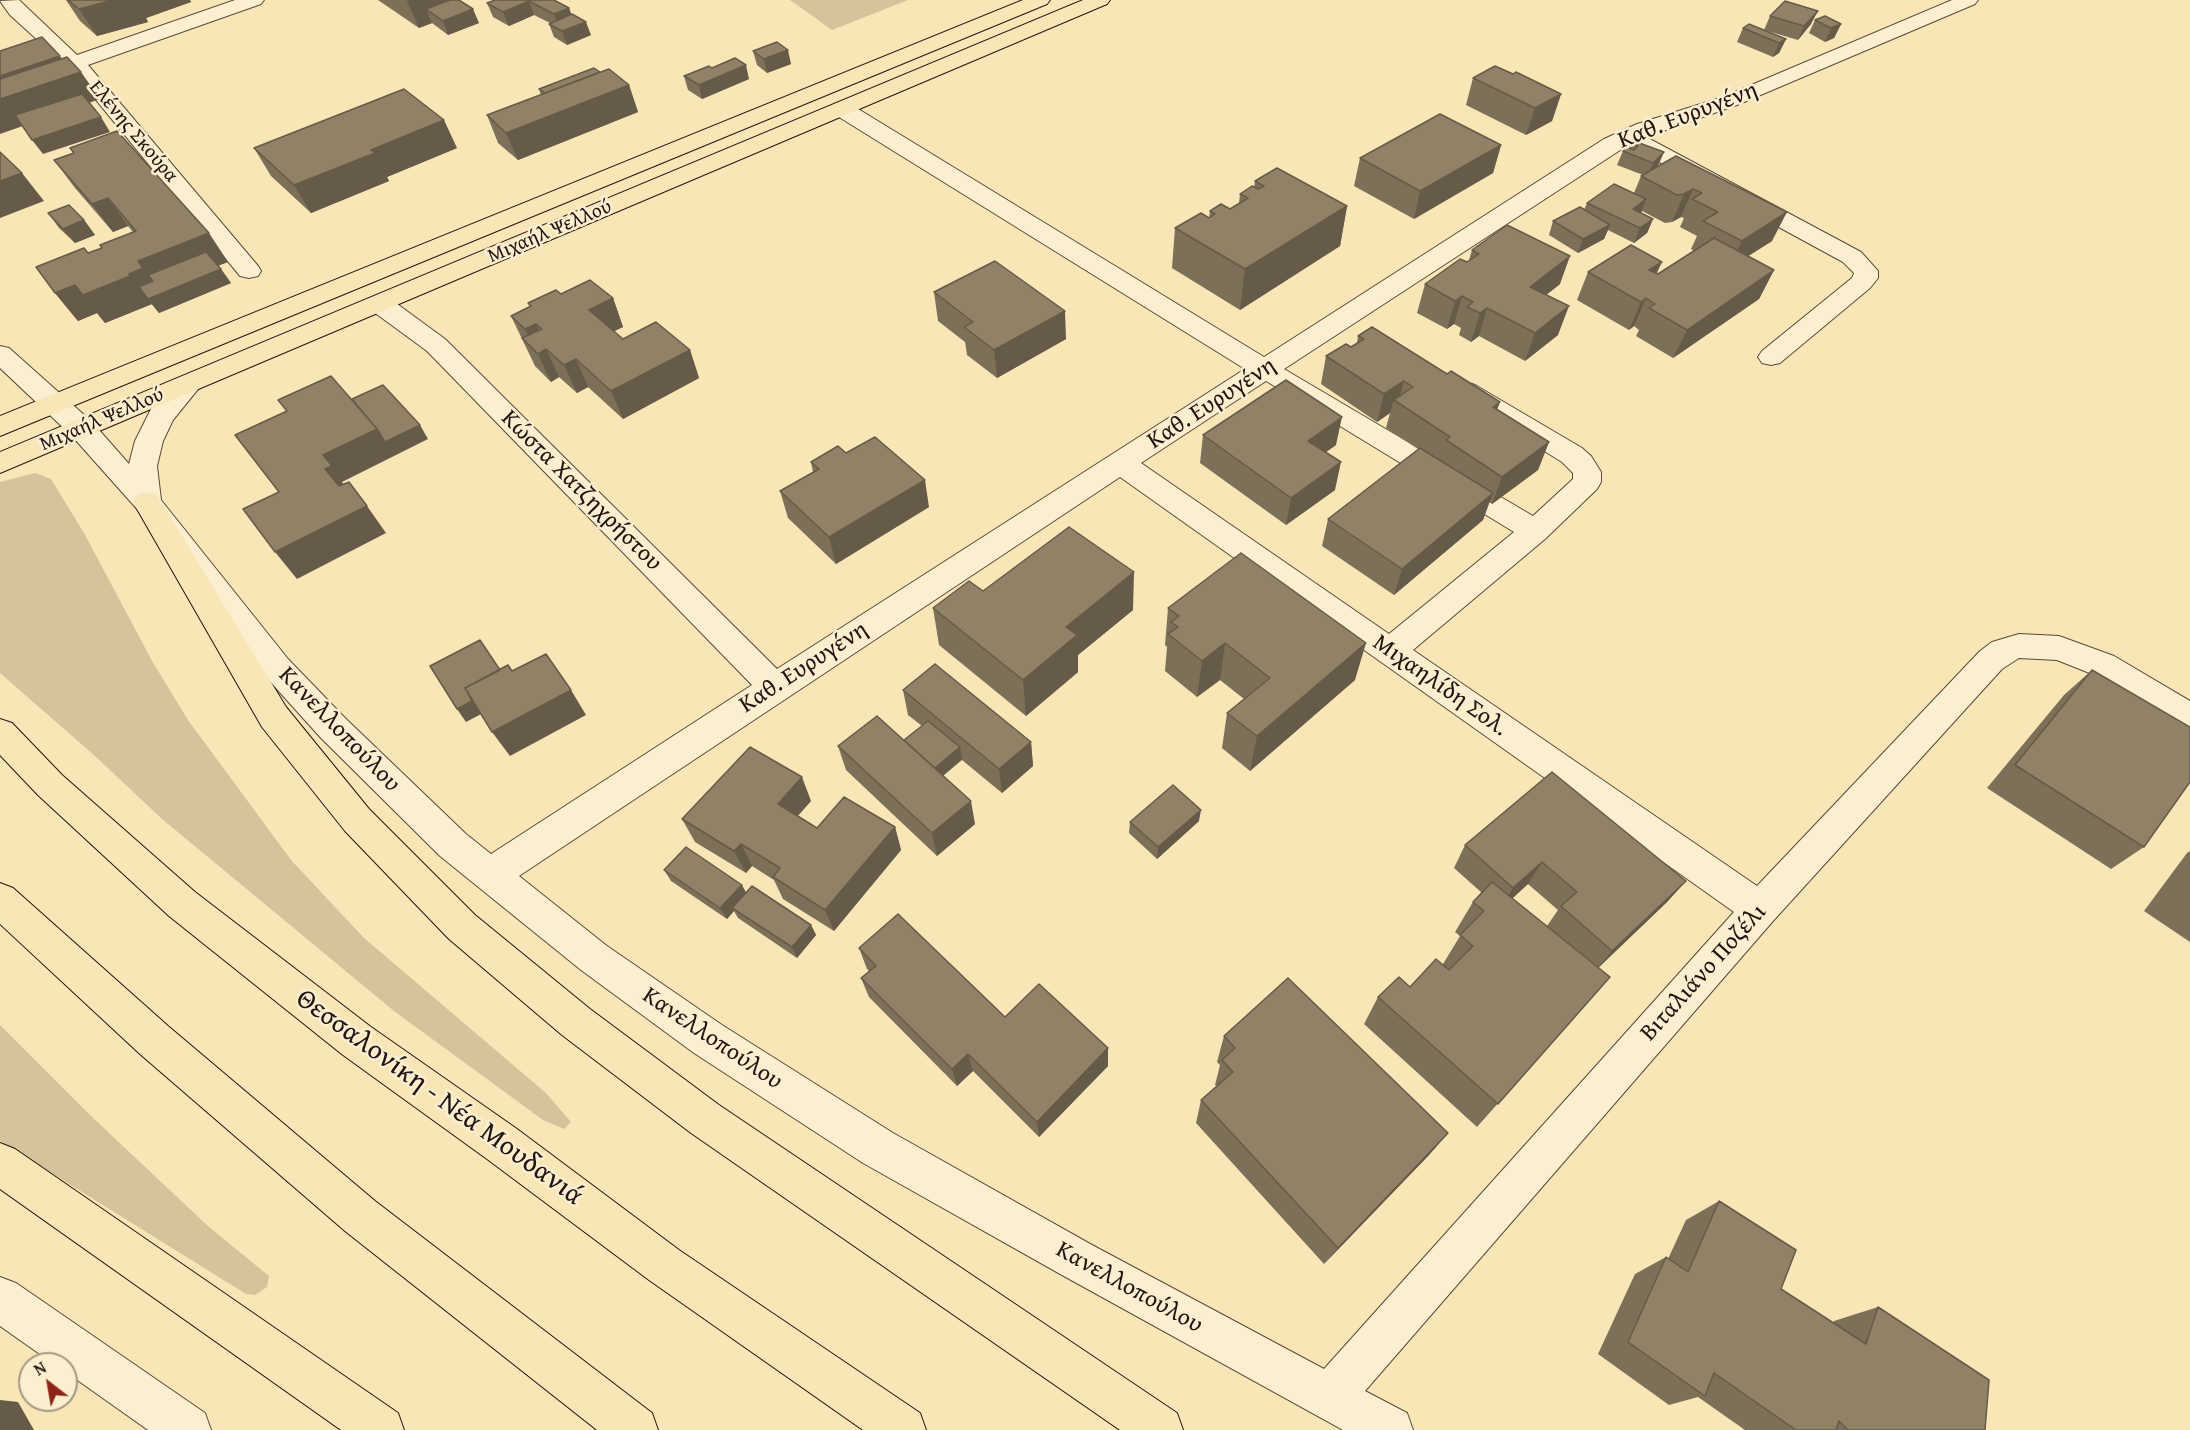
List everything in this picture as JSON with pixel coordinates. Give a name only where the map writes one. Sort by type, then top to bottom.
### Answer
[{"type":"main road","name":"Μιχαήλ Ψελλού","points":[[0,427],[1040,0]]},
{"type":"main road","name":"Μιχαήλ Ψελλού","points":[[0,463],[1100,0]]},
{"type":"main road","points":[[147,502],[274,717],[357,820],[462,927],[576,1022],[705,1119],[1160,1430]]},
{"type":"main road","name":"Θεσσαλονίκη - Νέα Μουδανιά","points":[[0,734],[50,785],[182,904],[357,1041],[502,1144],[664,1265],[903,1430]]},
{"type":"main road","points":[[0,900],[154,1040],[360,1216],[635,1430]]},
{"type":"main road","points":[[0,1164],[218,1314],[381,1430]]},
{"type":"street","name":"Ελένης Σκούρα","points":[[9,0],[17,11],[73,63],[249,271]]},
{"type":"street","points":[[73,63],[254,0]]},
{"type":"street","name":"Καθ. Ευρυγένη","points":[[490,875],[1598,152],[1628,136],[1730,102],[1968,0]]},
{"type":"street","points":[[842,109],[1266,370],[1535,531]]},
{"type":"street","points":[[1628,136],[1852,257],[1866,271],[1866,278],[1861,283],[1771,357]]},
{"type":"street","name":"Κώστα Χατζηχρήστου","points":[[380,303],[436,345],[775,687]]},
{"type":"street","points":[[1344,316],[1374,334]]},
{"type":"street","name":"Κανελλοπούλου","points":[[0,354],[82,429],[147,502],[277,668],[333,728],[428,820],[490,875],[594,958],[708,1039],[878,1148],[1077,1260],[1390,1430]]},
{"type":"street","points":[[1390,651],[1535,531],[1587,482],[1587,472],[1581,463],[1443,377]]},
{"type":"street","points":[[147,502],[143,466],[149,441],[161,416],[190,383]]},
{"type":"street","name":"Μιχαηλίδη Σολ.","points":[[1120,463],[1760,909]]},
{"type":"street","name":"Βιταλιάνο Ποζέλι","points":[[1330,1397],[1760,909],[1991,660],[2003,651],[2019,646],[2060,648],[2103,665],[2190,718]]},
{"type":"street","points":[[0,1299],[188,1430]]},
{"type":"shaded area","points":[[790,0],[908,0],[832,30]]},
{"type":"shaded area","points":[[35,473],[51,479],[84,533],[152,661],[188,720],[291,860],[364,938],[546,1093],[571,1122],[564,1129],[543,1120],[394,1011],[162,819],[95,756],[0,673],[0,482]]},
{"type":"shaded area","points":[[0,1025],[91,1116],[209,1227],[269,1276],[267,1287],[255,1295],[246,1294],[0,1141]]},
{"type":"building","points":[[68,0],[113,0],[79,9]]},
{"type":"building","points":[[450,0],[459,0],[473,9],[443,21],[426,9]]},
{"type":"building","points":[[495,0],[554,0],[569,8],[554,14],[529,1],[503,12],[487,3]]},
{"type":"building","points":[[1785,1],[1818,11],[1804,26],[1770,16]]},
{"type":"building","points":[[572,14],[586,22],[562,31],[549,24]]},
{"type":"building","points":[[1825,16],[1841,24],[1831,28],[1815,20]]},
{"type":"building","points":[[1749,24],[1786,39],[1779,43],[1743,28]]},
{"type":"building","points":[[42,37],[60,56],[0,76],[0,51]]},
{"type":"building","points":[[777,42],[788,50],[764,59],[753,51]]},
{"type":"building","points":[[67,57],[81,72],[0,99],[0,79]]},
{"type":"building","points":[[735,58],[746,65],[699,85],[684,76],[709,66],[712,68]]},
{"type":"building","points":[[1495,66],[1513,74],[1516,72],[1561,94],[1535,108],[1473,78]]},
{"type":"building","points":[[594,68],[600,72],[545,93],[539,89]]},
{"type":"building","points":[[609,69],[629,85],[506,133],[487,115]]},
{"type":"building","points":[[404,89],[444,120],[371,150],[375,153],[294,185],[254,148]]},
{"type":"building","points":[[82,94],[101,117],[32,140],[15,115]]},
{"type":"building","points":[[1440,114],[1501,145],[1420,191],[1360,158]]},
{"type":"building","points":[[117,131],[209,233],[138,261],[143,268],[129,274],[130,276],[83,295],[75,285],[55,293],[36,267],[84,248],[88,253],[102,248],[100,245],[136,231],[108,198],[92,204],[54,160],[74,153],[70,148]]},
{"type":"building","points":[[1634,141],[1664,152],[1653,163],[1623,151],[1627,147],[1634,150],[1638,146],[1631,143]]},
{"type":"building","points":[[0,152],[22,173],[0,181]]},
{"type":"building","points":[[1676,156],[1787,212],[1742,241],[1703,221],[1718,212],[1692,199],[1702,193],[1693,189],[1677,195],[1641,176]]},
{"type":"building","points":[[1277,168],[1347,206],[1245,269],[1175,228],[1201,213],[1209,218],[1215,214],[1210,211],[1221,204],[1230,209],[1248,198],[1240,194],[1252,186],[1258,189],[1264,186],[1255,181]]},
{"type":"building","points":[[1614,184],[1646,199],[1633,209],[1653,219],[1640,228],[1587,203]]},
{"type":"building","points":[[69,205],[84,220],[63,229],[48,213]]},
{"type":"building","points":[[1580,207],[1610,225],[1583,239],[1553,221]]},
{"type":"building","points":[[1507,225],[1570,256],[1530,287],[1569,306],[1535,333],[1487,308],[1480,313],[1467,307],[1473,302],[1462,296],[1455,301],[1425,284],[1460,259],[1467,262],[1479,254],[1472,250]]},
{"type":"building","points":[[1714,238],[1774,270],[1687,330],[1649,308],[1655,304],[1646,298],[1641,302],[1588,272],[1631,245],[1662,262],[1649,270],[1658,274]]},
{"type":"building","points":[[206,252],[221,269],[148,299],[139,287],[153,281],[148,275]]},
{"type":"building","points":[[995,261],[1065,311],[994,350],[964,327],[973,322],[934,292]]},
{"type":"building","points":[[590,280],[613,298],[589,310],[623,339],[656,322],[690,350],[611,391],[576,359],[564,365],[546,349],[538,354],[522,338],[542,329],[536,324],[525,329],[511,316],[531,306],[528,303],[556,290],[561,294]]},
{"type":"building","points":[[1372,327],[1447,374],[1451,371],[1500,402],[1493,407],[1549,442],[1502,477],[1446,440],[1450,437],[1394,400],[1413,387],[1404,381],[1384,394],[1326,356],[1346,344],[1351,347],[1364,339],[1358,336]]},
{"type":"building","points":[[331,376],[377,429],[323,455],[332,466],[325,469],[339,486],[349,482],[367,506],[275,552],[243,509],[279,492],[235,435],[287,411],[278,400]]},
{"type":"building","points":[[1286,380],[1342,417],[1308,441],[1341,462],[1291,498],[1203,435]]},
{"type":"building","points":[[383,385],[420,425],[385,442],[352,399]]},
{"type":"building","points":[[875,437],[925,480],[829,537],[780,491],[819,469],[811,462],[838,446],[846,453]]},
{"type":"building","points":[[1420,448],[1493,493],[1402,569],[1328,519]]},
{"type":"building","points":[[1069,527],[1134,572],[1066,627],[1077,635],[1023,680],[933,608],[969,581],[983,591]]},
{"type":"building","points":[[1241,553],[1366,643],[1257,736],[1227,713],[1270,678],[1225,643],[1202,661],[1168,634],[1178,627],[1171,622],[1179,616],[1168,608]]},
{"type":"building","points":[[480,640],[500,670],[465,688],[472,701],[457,709],[430,666]]},
{"type":"building","points":[[546,654],[571,690],[492,732],[465,688],[508,665],[512,671]]},
{"type":"building","points":[[935,664],[1031,742],[999,769],[903,690]]},
{"type":"building","points":[[2092,670],[2190,727],[2190,782],[2144,847],[2015,765]]},
{"type":"building","points":[[877,716],[971,801],[932,833],[838,746]]},
{"type":"building","points":[[928,721],[960,747],[935,768],[904,740]]},
{"type":"building","points":[[750,747],[802,777],[778,804],[817,828],[844,797],[895,827],[825,910],[773,877],[780,868],[741,844],[734,851],[682,819]]},
{"type":"building","points":[[1552,772],[1686,881],[1612,951],[1561,906],[1577,892],[1542,862],[1513,888],[1465,845]]},
{"type":"building","points":[[1173,785],[1201,810],[1158,847],[1130,822]]},
{"type":"building","points":[[686,847],[742,885],[720,908],[664,870]]},
{"type":"building","points":[[1492,882],[1610,977],[1498,1104],[1378,997],[1399,977],[1410,987],[1436,959],[1449,970],[1473,946],[1460,935],[1484,911],[1473,902]]},
{"type":"building","points":[[752,886],[811,925],[792,947],[732,908]]},
{"type":"building","points":[[898,914],[1005,1017],[1039,984],[1108,1048],[1037,1122],[968,1054],[952,1069],[861,978],[876,966],[859,948]]},
{"type":"building","points":[[1288,978],[1448,1133],[1338,1248],[1201,1100],[1233,1072],[1222,1060],[1235,1048],[1224,1036]]},
{"type":"building","points":[[1719,1201],[1796,1250],[1781,1289],[1866,1344],[1878,1307],[1989,1380],[1985,1430],[1848,1430],[1839,1421],[1836,1430],[1796,1430],[1714,1373],[1705,1396],[1628,1342],[1666,1257],[1688,1272]]}]
